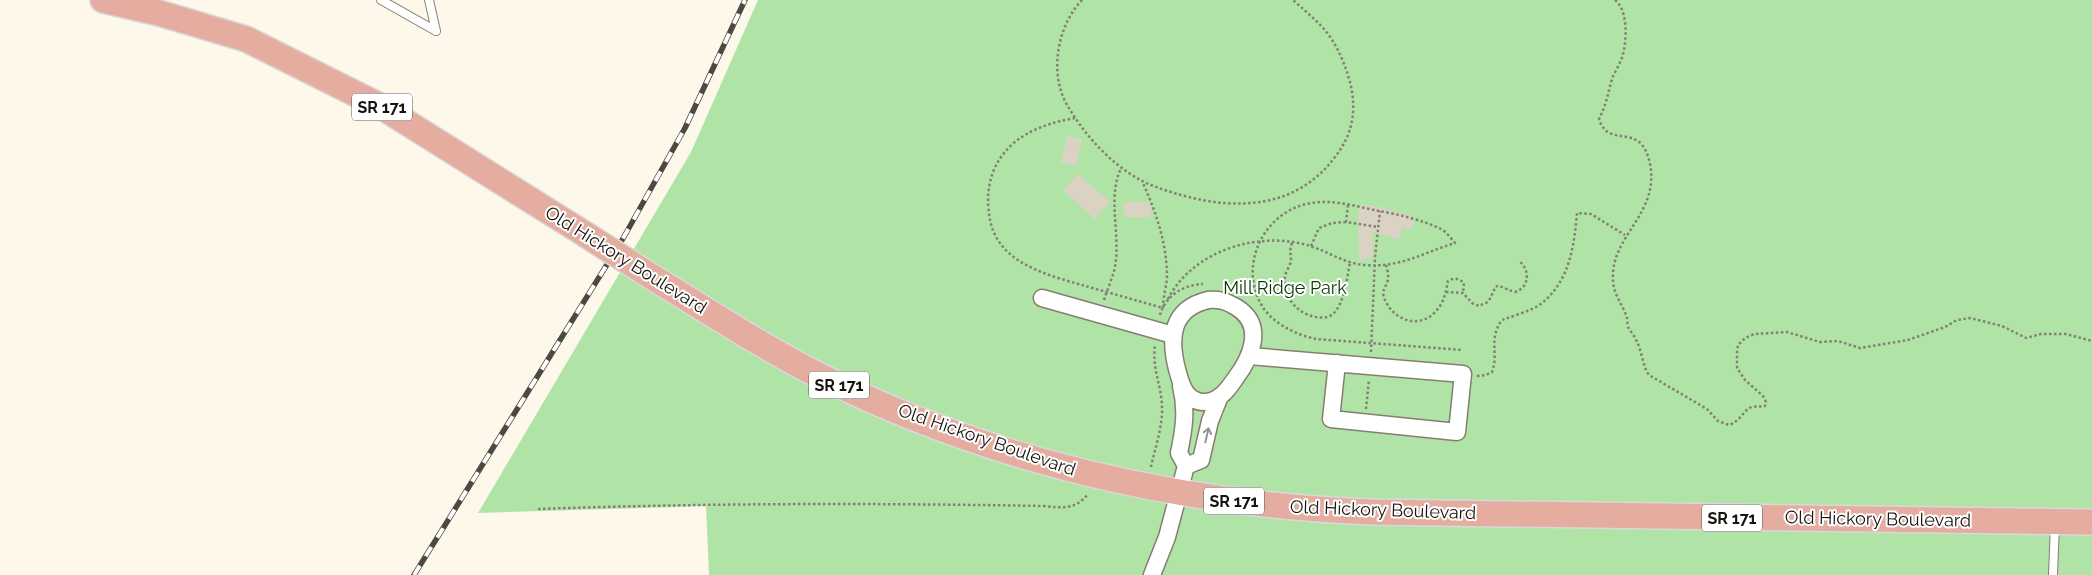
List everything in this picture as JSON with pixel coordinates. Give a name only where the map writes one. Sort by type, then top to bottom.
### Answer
[{"type":"main road","name":"Old Hickory Boulevard","points":[[103,0],[160,6],[246,39],[382,107],[778,354],[863,396],[1026,457],[1101,478],[1179,493],[1279,506],[1364,512],[2092,522]]},
{"type":"street","points":[[1042,298],[1173,335]]},
{"type":"street","points":[[1152,575],[1167,537],[1186,466],[1179,453],[1186,419],[1186,403],[1181,386],[1173,353],[1173,335],[1177,323],[1188,308],[1208,300],[1221,300],[1242,311],[1249,320],[1254,343],[1250,356],[1231,385],[1220,396],[1208,402],[1198,401],[1187,394],[1181,386]]},
{"type":"street","points":[[1250,356],[1337,363],[1464,374],[1457,432],[1331,418],[1337,363]]},
{"type":"street","points":[[1186,466],[1201,460],[1210,421],[1220,396]]},
{"type":"lane","points":[[381,0],[436,31],[429,0]]},
{"type":"lane","points":[[2052,575],[2055,521]]},
{"type":"path","points":[[1082,0],[1066,25],[1059,49],[1058,70],[1060,86],[1075,118],[1096,145],[1121,168],[1142,181],[1198,200],[1245,205],[1270,201],[1308,184],[1325,170],[1341,150],[1351,129],[1354,105],[1352,90],[1341,55],[1328,34],[1293,0]]},
{"type":"path","points":[[1615,0],[1622,8],[1624,17],[1624,47],[1621,61],[1613,77],[1604,112],[1599,119],[1610,134],[1638,139],[1648,155],[1652,178],[1647,203],[1634,226],[1626,235],[1614,267],[1612,280],[1614,290],[1627,317],[1628,327],[1644,356],[1646,371],[1667,386],[1707,409],[1723,424],[1735,423],[1753,406],[1765,406],[1766,402],[1763,396],[1745,380],[1737,368],[1738,344],[1754,334],[1787,332],[1820,342],[1838,340],[1860,348],[1908,340],[1945,327],[1957,320],[1970,318],[2002,326],[2026,338],[2041,334],[2066,334],[2092,341]]},
{"type":"path","points":[[1075,118],[1049,124],[1031,131],[1007,148],[997,163],[988,188],[989,216],[992,231],[999,243],[1022,264],[1046,275],[1163,308],[1167,280],[1164,243],[1158,221],[1142,181]]},
{"type":"path","points":[[1101,315],[1106,292],[1116,266],[1114,191],[1116,179],[1121,168]]},
{"type":"path","points":[[1168,299],[1179,282],[1190,271],[1232,246],[1260,241],[1292,243],[1311,246],[1350,262],[1386,265],[1423,256],[1430,251],[1455,243],[1443,230],[1380,211],[1348,205],[1319,202],[1298,206],[1276,220],[1260,241],[1255,254],[1253,282],[1257,296],[1265,310],[1275,320],[1301,336],[1316,339],[1464,350]]},
{"type":"path","points":[[1346,222],[1348,205]]},
{"type":"path","points":[[1366,411],[1372,343],[1374,265],[1380,211]]},
{"type":"path","points":[[1464,374],[1480,376],[1492,372],[1495,358],[1493,336],[1502,320],[1538,306],[1554,290],[1566,273],[1572,254],[1577,213],[1591,214],[1626,235]]},
{"type":"path","points":[[1311,246],[1320,228],[1332,223],[1346,222],[1378,227]]},
{"type":"path","points":[[1292,243],[1289,251],[1291,262],[1285,275],[1286,290],[1296,308],[1314,317],[1328,317],[1337,309],[1345,287],[1350,262]]},
{"type":"path","points":[[1446,292],[1463,293],[1472,303],[1479,306],[1488,302],[1496,286],[1502,286],[1515,292],[1520,290],[1525,286],[1527,278],[1524,266],[1519,261]]},
{"type":"path","points":[[1386,265],[1388,279],[1383,288],[1385,300],[1391,310],[1405,321],[1416,322],[1432,315],[1446,292],[1448,281],[1454,278],[1464,283],[1463,293]]},
{"type":"path","points":[[538,509],[797,503],[1025,506],[1065,509],[1075,506],[1083,500],[1101,478]]},
{"type":"green space","name":"Mill Ridge Park","points":[[758,0],[2092,0],[2092,575],[709,575],[706,506],[478,513],[691,152]]},
{"type":"building","points":[[1067,136],[1082,139],[1076,166],[1061,163]]},
{"type":"building","points":[[1078,174],[1110,202],[1095,219],[1063,191]]},
{"type":"building","points":[[1124,202],[1151,202],[1151,217],[1124,217]]},
{"type":"building","points":[[1360,205],[1376,206],[1415,217],[1412,230],[1402,228],[1399,240],[1373,232],[1373,256],[1359,262],[1358,214]]},
{"type":"railway","points":[[414,575],[621,242],[685,128],[745,0]]}]
